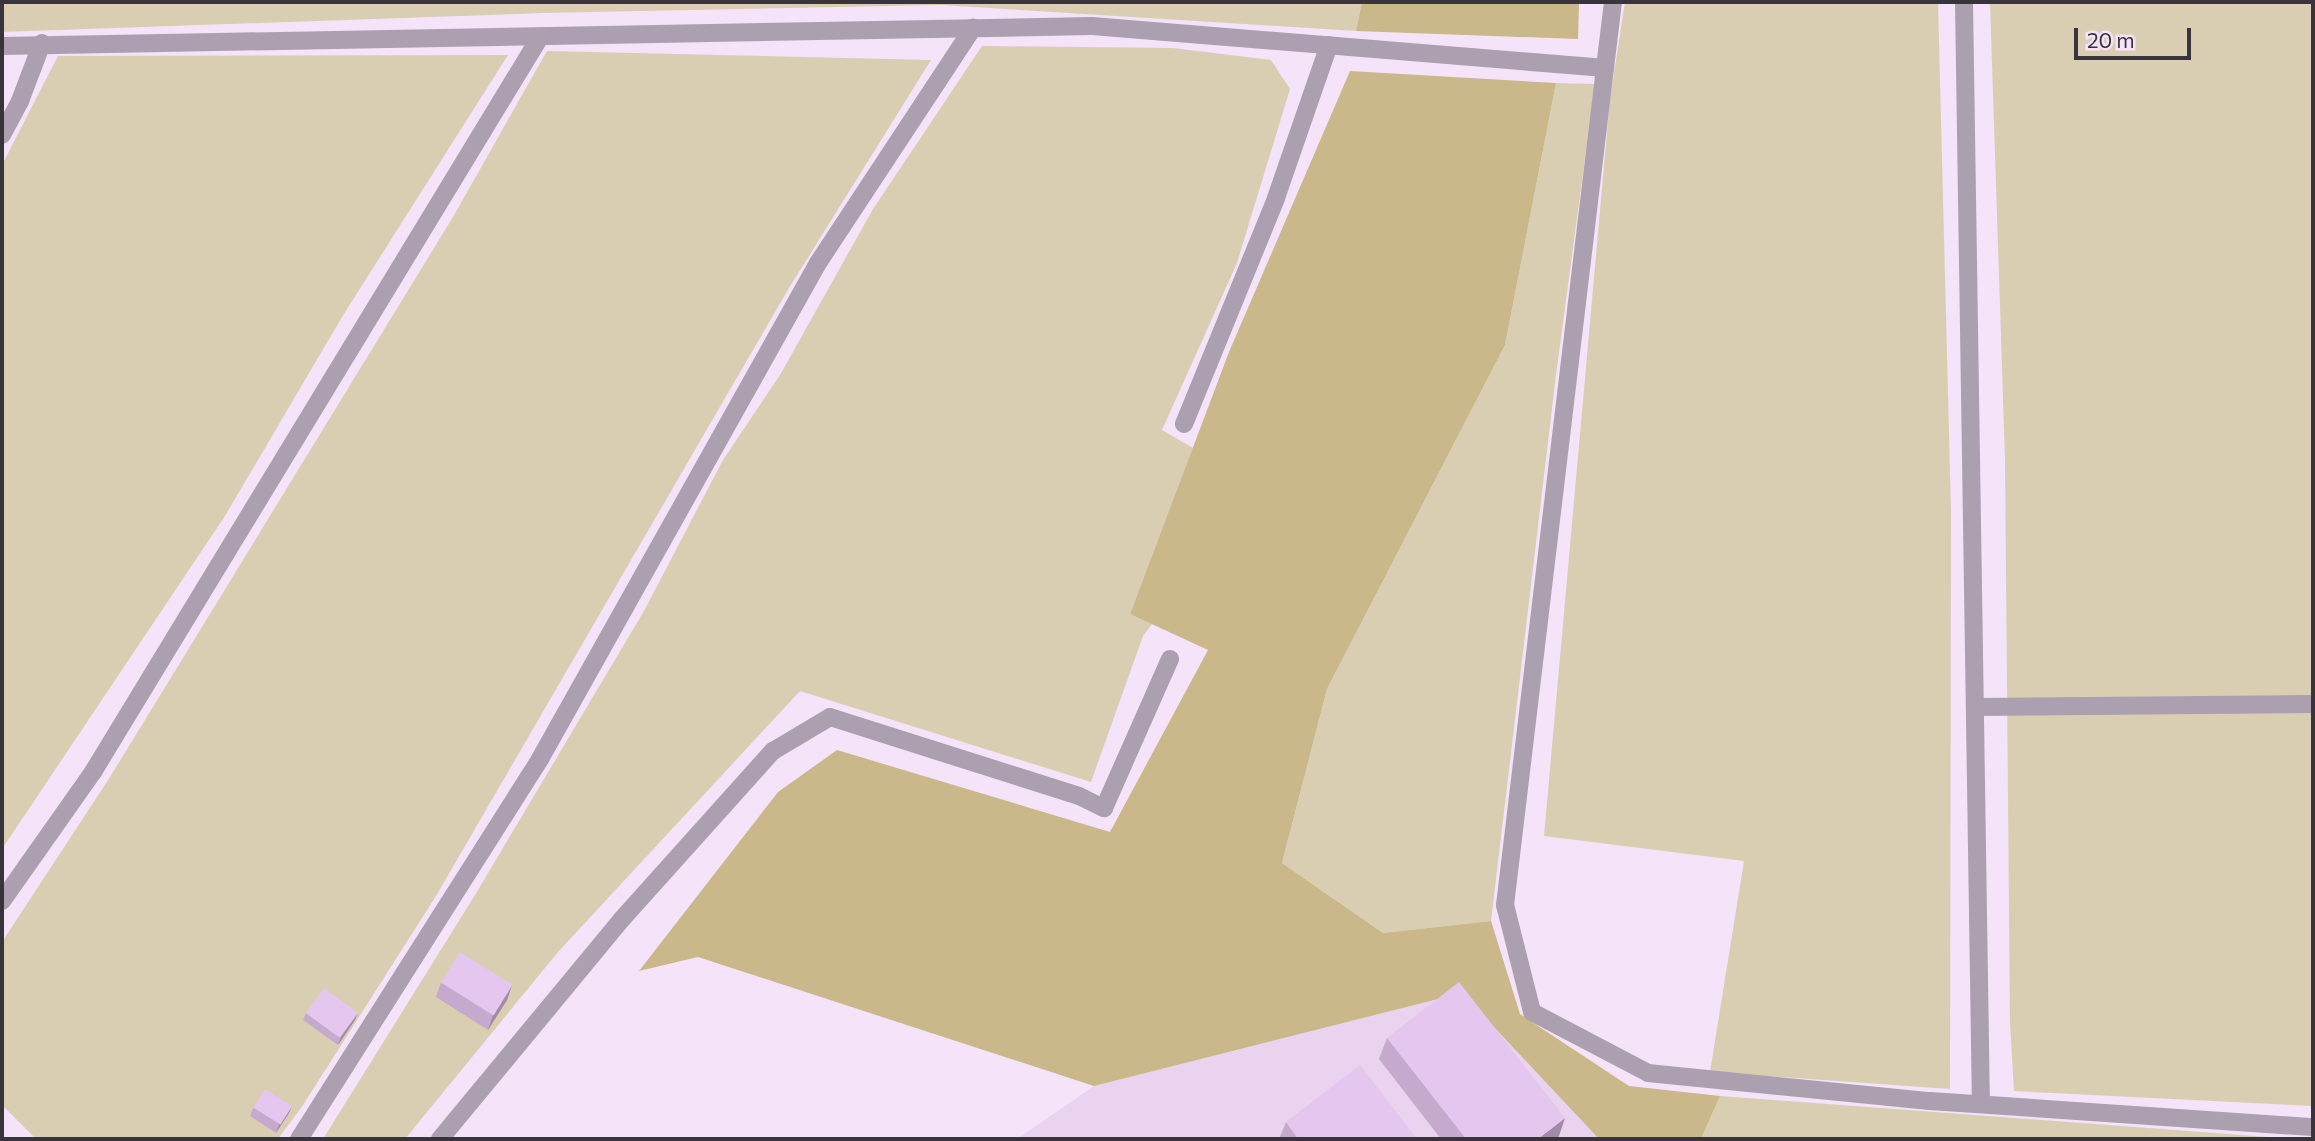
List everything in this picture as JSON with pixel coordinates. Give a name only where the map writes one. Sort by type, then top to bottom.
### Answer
[{"type":"lane","points":[[1613,2],[1505,905],[1532,1012],[1648,1073],[1981,1104],[2313,1127]]},
{"type":"lane","points":[[1964,2],[1981,1104]]},
{"type":"lane","points":[[2,46],[42,43],[163,44],[1092,26],[1605,68]]},
{"type":"lane","points":[[299,1139],[540,759],[818,263],[973,28]]},
{"type":"lane","points":[[2,901],[93,772],[540,37]]},
{"type":"lane","points":[[2,135],[20,101],[42,43]]},
{"type":"lane","points":[[1184,424],[1276,198],[1329,45]]},
{"type":"lane","points":[[440,1139],[622,919],[773,751],[830,717],[1079,796],[1104,808],[1170,659]]},
{"type":"lane","points":[[1975,707],[2313,704]]},
{"type":"shaded area","points":[[2,2],[1362,2],[1356,31],[941,5],[542,13],[2,32]]},
{"type":"shaded area","points":[[1362,2],[1579,2],[1578,39],[1356,31]]},
{"type":"shaded area","points":[[1625,2],[1938,2],[1951,512],[1950,1089],[1710,1072],[1744,861],[1544,836],[1610,99]]},
{"type":"shaded area","points":[[1990,2],[2313,2],[2313,1106],[2014,1091],[2010,1023],[2005,459]]},
{"type":"shaded area","points":[[982,46],[1173,48],[1271,60],[1290,89],[1237,263],[1162,430],[1193,448],[1130,614],[1152,624],[1143,636],[1091,782],[800,691],[558,952],[405,1139],[323,1139],[475,895],[644,611],[723,460],[780,375],[873,209]]},
{"type":"shaded area","points":[[547,51],[931,60],[789,288],[436,896],[303,1105],[278,1139],[36,1139],[2,1105],[2,942],[110,777],[453,217]]},
{"type":"shaded area","points":[[508,55],[342,317],[225,516],[2,849],[2,165],[58,56]]},
{"type":"shaded area","points":[[1350,71],[1556,83],[1505,345],[1327,689],[1282,863],[1383,933],[1491,921],[1520,1014],[1629,1086],[1720,1096],[1701,1139],[1599,1139],[1462,993],[1094,1086],[698,957],[639,971],[778,792],[837,750],[1110,832],[1208,650],[1130,614],[1229,352]]},
{"type":"shaded area","points":[[1556,83],[1595,84],[1556,375],[1491,921],[1383,933],[1282,863],[1327,689],[1505,345]]},
{"type":"shaded area","points":[[1462,993],[1599,1139],[1017,1139],[1094,1086]]},
{"type":"shaded area","points":[[1720,1096],[2296,1139],[1701,1139]]},
{"type":"building","points":[[460,952],[513,985],[494,1015],[441,983]]},
{"type":"building","points":[[1459,982],[1565,1118],[1538,1139],[1466,1139],[1387,1038]]},
{"type":"building","points":[[324,988],[358,1013],[340,1038],[306,1013]]},
{"type":"building","points":[[1360,1065],[1417,1139],[1298,1139],[1286,1122]]},
{"type":"building","points":[[265,1089],[292,1106],[280,1125],[253,1108]]}]
